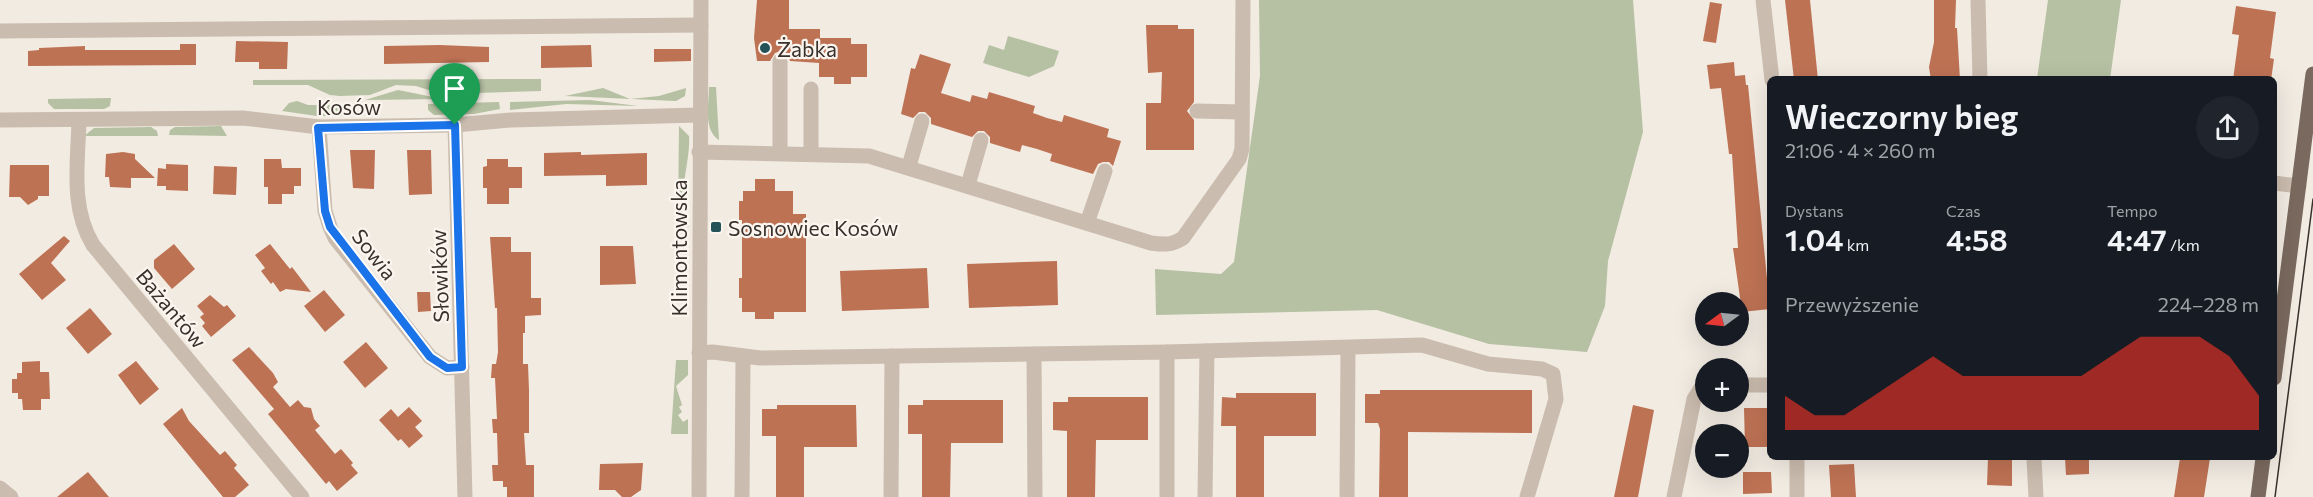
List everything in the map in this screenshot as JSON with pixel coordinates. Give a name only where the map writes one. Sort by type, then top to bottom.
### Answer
[{"type":"main road","points":[[2277,355],[2312,98],[2313,74]]},
{"type":"main road","points":[[2258,497],[2263,460]]},
{"type":"street","name":"Klimontowska","points":[[699,497],[701,0]]},
{"type":"street","points":[[699,152],[780,152],[869,156],[909,166],[1087,223],[1165,245],[1183,238],[1239,159],[1242,112],[1243,0]]},
{"type":"street","points":[[1763,0],[1772,76]]},
{"type":"street","points":[[1978,0],[1980,76]]},
{"type":"street","points":[[0,31],[701,25]]},
{"type":"street","points":[[780,61],[780,152]]},
{"type":"street","points":[[811,89],[811,153]]},
{"type":"street","points":[[1197,111],[1242,112]]},
{"type":"street","name":"Kosów","points":[[0,120],[243,118],[318,128],[455,125],[521,119],[699,115]]},
{"type":"street","name":"Bażantów","points":[[79,120],[78,212],[83,230],[302,497]]},
{"type":"street","points":[[909,166],[922,121]]},
{"type":"street","name":"Słowików","points":[[455,125],[465,497]]},
{"type":"street","name":"Sowia","points":[[318,128],[325,211],[335,238],[430,357],[447,368],[462,367]]},
{"type":"street","points":[[968,185],[981,140]]},
{"type":"street","points":[[1087,223],[1105,171]]},
{"type":"street","points":[[2277,183],[2299,186]]},
{"type":"street","points":[[699,353],[713,352],[743,358],[1348,349],[1366,345],[1422,345],[1488,364],[1542,369],[1553,374],[1556,399],[1527,497]]},
{"type":"street","points":[[1347,497],[1348,349]]},
{"type":"street","points":[[1205,497],[1207,351]]},
{"type":"street","points":[[1167,352],[1167,497]]},
{"type":"street","points":[[1034,354],[1035,497]]},
{"type":"street","points":[[891,497],[892,356]]},
{"type":"street","points":[[742,497],[743,358]]},
{"type":"street","points":[[1749,385],[1767,385]]},
{"type":"street","points":[[1674,497],[1695,397]]},
{"type":"street","points":[[1797,460],[1797,497]]},
{"type":"street","points":[[2034,460],[2036,497]]},
{"type":"street","points":[[0,488],[11,497]]},
{"type":"green space","points":[[1259,0],[1633,0],[1643,132],[1608,261],[1605,306],[1587,352],[1489,344],[1377,310],[1156,315],[1155,269],[1221,274],[1234,262],[1260,76]]},
{"type":"green space","points":[[2048,0],[2121,0],[2110,76],[2037,76]]},
{"type":"green space","points":[[1008,36],[1059,51],[1054,66],[1029,77],[983,63],[989,45],[1004,50]]},
{"type":"green space","points":[[541,79],[541,91],[441,94],[416,86],[396,85],[370,95],[340,96],[330,95],[308,85],[253,85],[253,80]]},
{"type":"green space","points":[[709,87],[716,87],[719,140],[714,136],[709,123]]},
{"type":"green space","points":[[603,88],[630,99],[565,96]]},
{"type":"green space","points":[[686,88],[685,96],[676,101],[630,99],[659,96]]},
{"type":"green space","points":[[398,90],[443,99],[365,100]]},
{"type":"green space","points":[[111,98],[110,106],[104,109],[54,109],[48,103],[48,99]]},
{"type":"green space","points":[[590,100],[638,106],[566,104],[510,110],[510,102]]},
{"type":"green space","points":[[297,101],[308,105],[349,105],[349,110],[344,116],[317,116],[282,111],[289,103]]},
{"type":"green space","points":[[499,102],[500,109],[474,114],[434,115],[428,110],[428,104]]},
{"type":"green space","points":[[221,126],[227,136],[169,135],[170,130],[175,127]]},
{"type":"green space","points":[[679,126],[689,136],[683,206],[689,227],[678,226]]},
{"type":"green space","points":[[151,127],[157,131],[158,136],[84,136],[94,128]]},
{"type":"green space","points":[[676,360],[688,360],[688,375],[676,386],[682,405],[679,407],[682,412],[678,415],[683,422],[688,419],[688,434],[671,434]]},
{"type":"building","points":[[757,0],[789,0],[789,29],[820,29],[820,38],[851,38],[851,44],[867,44],[867,77],[851,77],[851,84],[834,84],[834,77],[819,77],[819,63],[790,61],[788,56],[781,51],[775,53],[770,61],[757,61],[754,38]]},
{"type":"building","points":[[1785,0],[1810,0],[1818,76],[1794,76]]},
{"type":"building","points":[[1934,0],[1956,0],[1955,28],[1957,28],[1960,76],[1930,76],[1929,67],[1934,42]]},
{"type":"building","points":[[1710,2],[1722,4],[1716,43],[1703,41]]},
{"type":"building","points":[[2236,6],[2276,12],[2270,58],[2274,59],[2272,76],[2234,76],[2239,35],[2232,34]]},
{"type":"building","points":[[1146,25],[1178,25],[1178,29],[1194,29],[1194,102],[1187,111],[1194,120],[1194,150],[1146,150],[1146,103],[1161,103],[1162,72],[1148,73]]},
{"type":"building","points":[[236,41],[288,42],[287,69],[259,69],[259,62],[235,62]]},
{"type":"building","points":[[180,44],[196,44],[196,65],[28,66],[28,51],[39,50],[39,48],[85,46],[85,50],[180,50]]},
{"type":"building","points":[[591,45],[592,67],[541,68],[541,46]]},
{"type":"building","points":[[384,46],[489,47],[489,62],[384,64]]},
{"type":"building","points":[[654,49],[691,49],[691,61],[654,62]]},
{"type":"building","points":[[920,54],[951,64],[941,93],[970,102],[972,95],[987,99],[989,92],[1035,106],[1033,113],[1047,118],[1062,122],[1064,115],[1109,129],[1107,137],[1121,141],[1113,166],[1109,162],[1098,164],[1093,174],[1050,161],[1052,154],[1037,149],[1022,145],[1020,152],[990,143],[990,137],[984,131],[978,131],[972,137],[931,124],[931,118],[925,112],[919,112],[913,118],[901,114],[911,68],[915,69]]},
{"type":"building","points":[[1734,62],[1735,76],[1745,75],[1746,85],[1748,85],[1767,278],[1767,309],[1749,311],[1749,292],[1739,292],[1733,248],[1738,248],[1732,154],[1729,154],[1721,88],[1710,89],[1707,65]]},
{"type":"building","points":[[350,150],[375,150],[374,189],[353,188]]},
{"type":"building","points":[[407,150],[431,150],[432,194],[409,195]]},
{"type":"building","points":[[123,152],[135,154],[135,159],[155,178],[131,178],[131,188],[110,187],[109,177],[105,177],[106,154]]},
{"type":"building","points":[[581,152],[581,155],[647,153],[647,185],[606,186],[606,175],[544,176],[544,153]]},
{"type":"building","points":[[264,159],[281,159],[282,168],[301,168],[301,186],[294,186],[294,194],[282,194],[282,204],[268,204],[268,187],[264,187]]},
{"type":"building","points":[[487,159],[508,159],[508,167],[522,167],[522,188],[509,188],[509,204],[487,204],[487,188],[483,188],[483,167],[487,166]]},
{"type":"building","points":[[166,164],[188,165],[188,191],[166,190],[166,186],[157,186],[158,168],[166,169]]},
{"type":"building","points":[[10,165],[49,165],[49,196],[38,196],[38,199],[28,205],[20,197],[9,197]]},
{"type":"building","points":[[214,166],[237,167],[236,195],[213,194]]},
{"type":"building","points":[[755,179],[775,179],[775,191],[793,191],[793,214],[806,214],[806,312],[774,312],[774,319],[755,319],[755,312],[742,312],[742,298],[739,298],[739,278],[742,278],[742,220],[739,220],[739,201],[743,201],[743,191],[755,191]]},
{"type":"building","points":[[64,236],[70,241],[51,263],[66,280],[42,300],[19,274]]},
{"type":"building","points":[[490,237],[511,237],[511,252],[531,252],[531,298],[541,298],[541,315],[525,316],[525,333],[523,333],[523,364],[528,364],[529,390],[529,433],[524,433],[526,465],[534,465],[534,497],[507,497],[507,487],[503,487],[503,481],[493,481],[492,465],[498,465],[497,433],[493,433],[492,419],[497,419],[495,378],[491,378],[492,364],[496,364],[498,352],[497,308],[495,308]]},
{"type":"building","points":[[174,244],[195,269],[172,289],[154,268],[154,260]]},
{"type":"building","points":[[270,244],[311,292],[286,289],[280,292],[273,282],[271,284],[261,271],[265,268],[255,255]]},
{"type":"building","points":[[600,246],[633,246],[636,284],[600,285]]},
{"type":"building","points":[[1057,261],[1058,305],[969,308],[967,264]]},
{"type":"building","points":[[927,268],[929,308],[842,311],[840,271]]},
{"type":"building","points":[[324,290],[345,315],[325,332],[304,306]]},
{"type":"building","points":[[417,292],[430,292],[431,311],[418,312]]},
{"type":"building","points":[[210,295],[224,307],[227,305],[236,316],[211,337],[202,326],[205,323],[200,317],[204,314],[197,306]]},
{"type":"building","points":[[90,308],[112,334],[88,354],[66,328]]},
{"type":"building","points":[[366,342],[388,368],[365,388],[343,362]]},
{"type":"building","points":[[249,347],[273,373],[278,382],[273,387],[290,407],[298,400],[304,407],[311,408],[314,419],[320,426],[315,430],[335,454],[341,449],[353,463],[351,465],[358,473],[337,491],[329,481],[326,484],[268,414],[274,409],[232,360]]},
{"type":"building","points":[[40,361],[40,372],[49,372],[50,399],[41,399],[41,410],[23,410],[22,399],[18,399],[18,393],[12,393],[12,379],[17,379],[17,373],[22,373],[22,362]]},
{"type":"building","points":[[136,361],[159,389],[140,405],[118,375]]},
{"type":"building","points":[[1380,390],[1532,390],[1532,433],[1408,432],[1408,497],[1379,497],[1380,429],[1378,423],[1365,423],[1365,394],[1380,394]]},
{"type":"building","points":[[1236,393],[1316,393],[1316,436],[1264,436],[1264,497],[1236,497],[1236,426],[1221,426],[1222,397],[1236,398]]},
{"type":"building","points":[[1068,397],[1148,397],[1148,440],[1096,440],[1095,497],[1067,497],[1067,431],[1053,430],[1053,402],[1068,402]]},
{"type":"building","points":[[923,400],[1003,400],[1003,443],[951,443],[950,497],[922,497],[922,434],[908,434],[908,405],[923,405]]},
{"type":"building","points":[[777,405],[856,405],[857,447],[804,447],[804,497],[776,497],[776,436],[762,436],[762,409],[777,409]]},
{"type":"building","points":[[1633,405],[1654,410],[1638,497],[1614,497]]},
{"type":"building","points":[[409,407],[422,421],[415,427],[423,436],[409,448],[401,439],[398,441],[379,420],[391,409],[398,417]]},
{"type":"building","points":[[182,408],[189,421],[220,455],[225,451],[237,465],[234,468],[249,485],[235,497],[223,497],[163,424]]},
{"type":"building","points":[[1749,408],[1767,408],[1767,447],[1749,447],[1749,424],[1744,424],[1744,412],[1749,412]]},
{"type":"building","points":[[1988,460],[2012,460],[2012,486],[1987,485]]},
{"type":"building","points":[[2065,460],[2089,460],[2089,474],[2066,475]]},
{"type":"building","points":[[2180,460],[2210,460],[2204,497],[2174,497]]},
{"type":"building","points":[[643,463],[641,490],[631,497],[622,497],[615,490],[599,490],[600,464]]},
{"type":"building","points":[[1854,464],[1856,497],[1831,497],[1829,465]]},
{"type":"building","points":[[88,472],[109,497],[57,497]]},
{"type":"building","points":[[1749,472],[1771,472],[1772,493],[1743,494],[1743,478],[1749,478]]},
{"type":"tram line","points":[[2275,497],[2313,199]]},
{"type":"place","name":"Żabka","points":[[765,48]]},
{"type":"place","name":"Sosnowiec Kosów","points":[[716,227]]},
{"type":"route","points":[[455,125],[462,367],[447,368],[430,357],[335,238],[325,211],[318,128],[455,125]]}]
